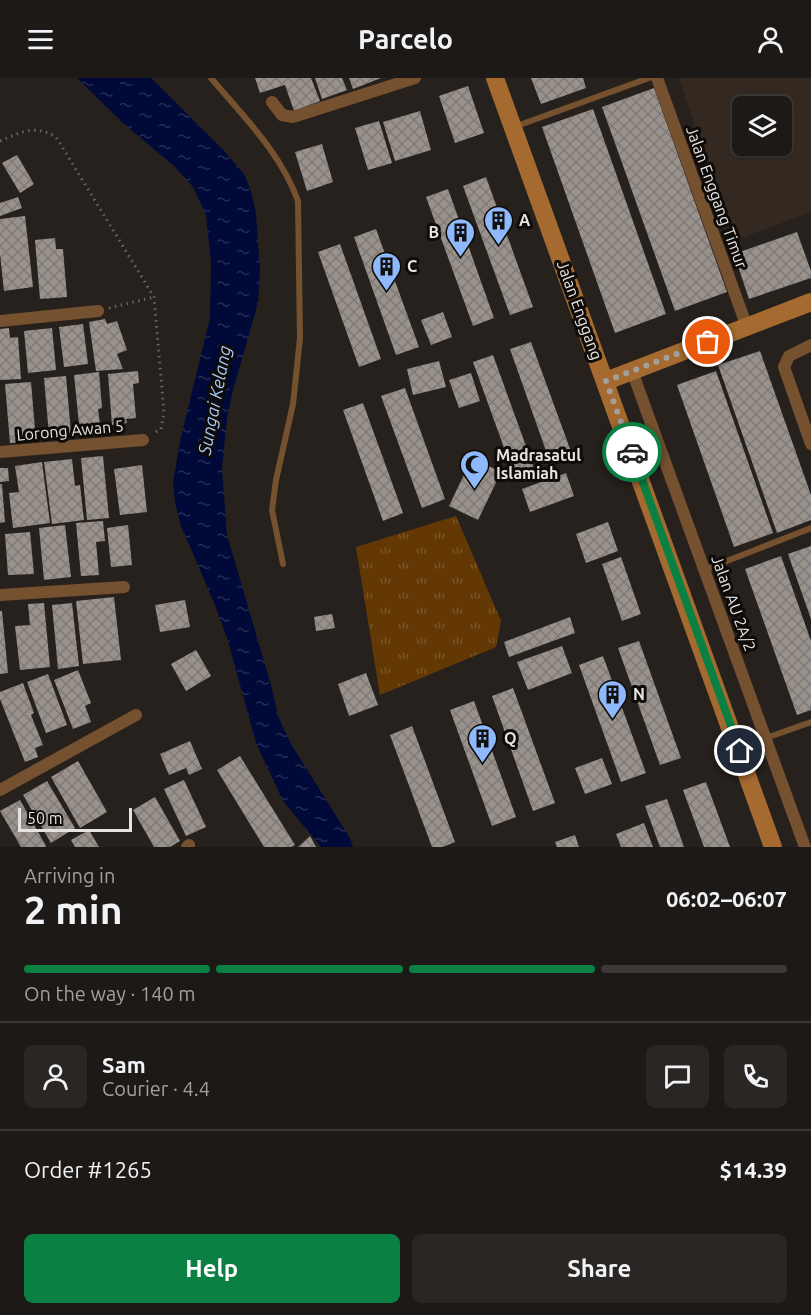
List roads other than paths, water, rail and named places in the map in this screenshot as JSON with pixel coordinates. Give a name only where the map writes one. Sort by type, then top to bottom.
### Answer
[{"type":"main road","name":"Jalan Enggang","points":[[495,78],[774,847]]},
{"type":"main road","points":[[606,381],[811,302]]},
{"type":"street","points":[[272,102],[282,115],[293,117],[415,78]]},
{"type":"street","name":"Jalan Enggang Timur","points":[[657,78],[747,327]]},
{"type":"street","points":[[0,321],[98,311]]},
{"type":"street","points":[[811,345],[789,356],[784,367],[811,444]]},
{"type":"street","name":"Jalan AU 2A/2","points":[[632,371],[805,847]]},
{"type":"street","name":"Lorong Awan 5","points":[[0,452],[143,440]]},
{"type":"street","points":[[0,595],[124,587]]},
{"type":"street","points":[[0,790],[136,715]]},
{"type":"lane","points":[[211,78],[278,157],[298,201],[300,338],[293,404],[276,480],[272,510],[283,564]]},
{"type":"lane","points":[[513,127],[649,78]]},
{"type":"lane","points":[[704,570],[811,528]]},
{"type":"lane","points":[[765,738],[811,722]]},
{"type":"water","name":"Sungai Kelang","points":[[77,78],[151,78],[226,153],[244,174],[251,191],[256,214],[260,269],[258,303],[227,419],[222,469],[227,535],[278,716],[291,744],[350,838],[353,847],[321,847],[283,801],[256,743],[228,641],[181,526],[175,503],[173,483],[180,441],[210,318],[211,263],[206,215],[193,187],[174,166],[124,124]]},
{"type":"place","name":"A","points":[[498,246]]},
{"type":"place","name":"B","points":[[460,258]]},
{"type":"place","name":"C","points":[[386,292]]},
{"type":"place","name":"Madrasatul Islamiah","points":[[475,490]]},
{"type":"place","name":"N","points":[[612,720]]},
{"type":"place","name":"Q","points":[[483,764]]}]
